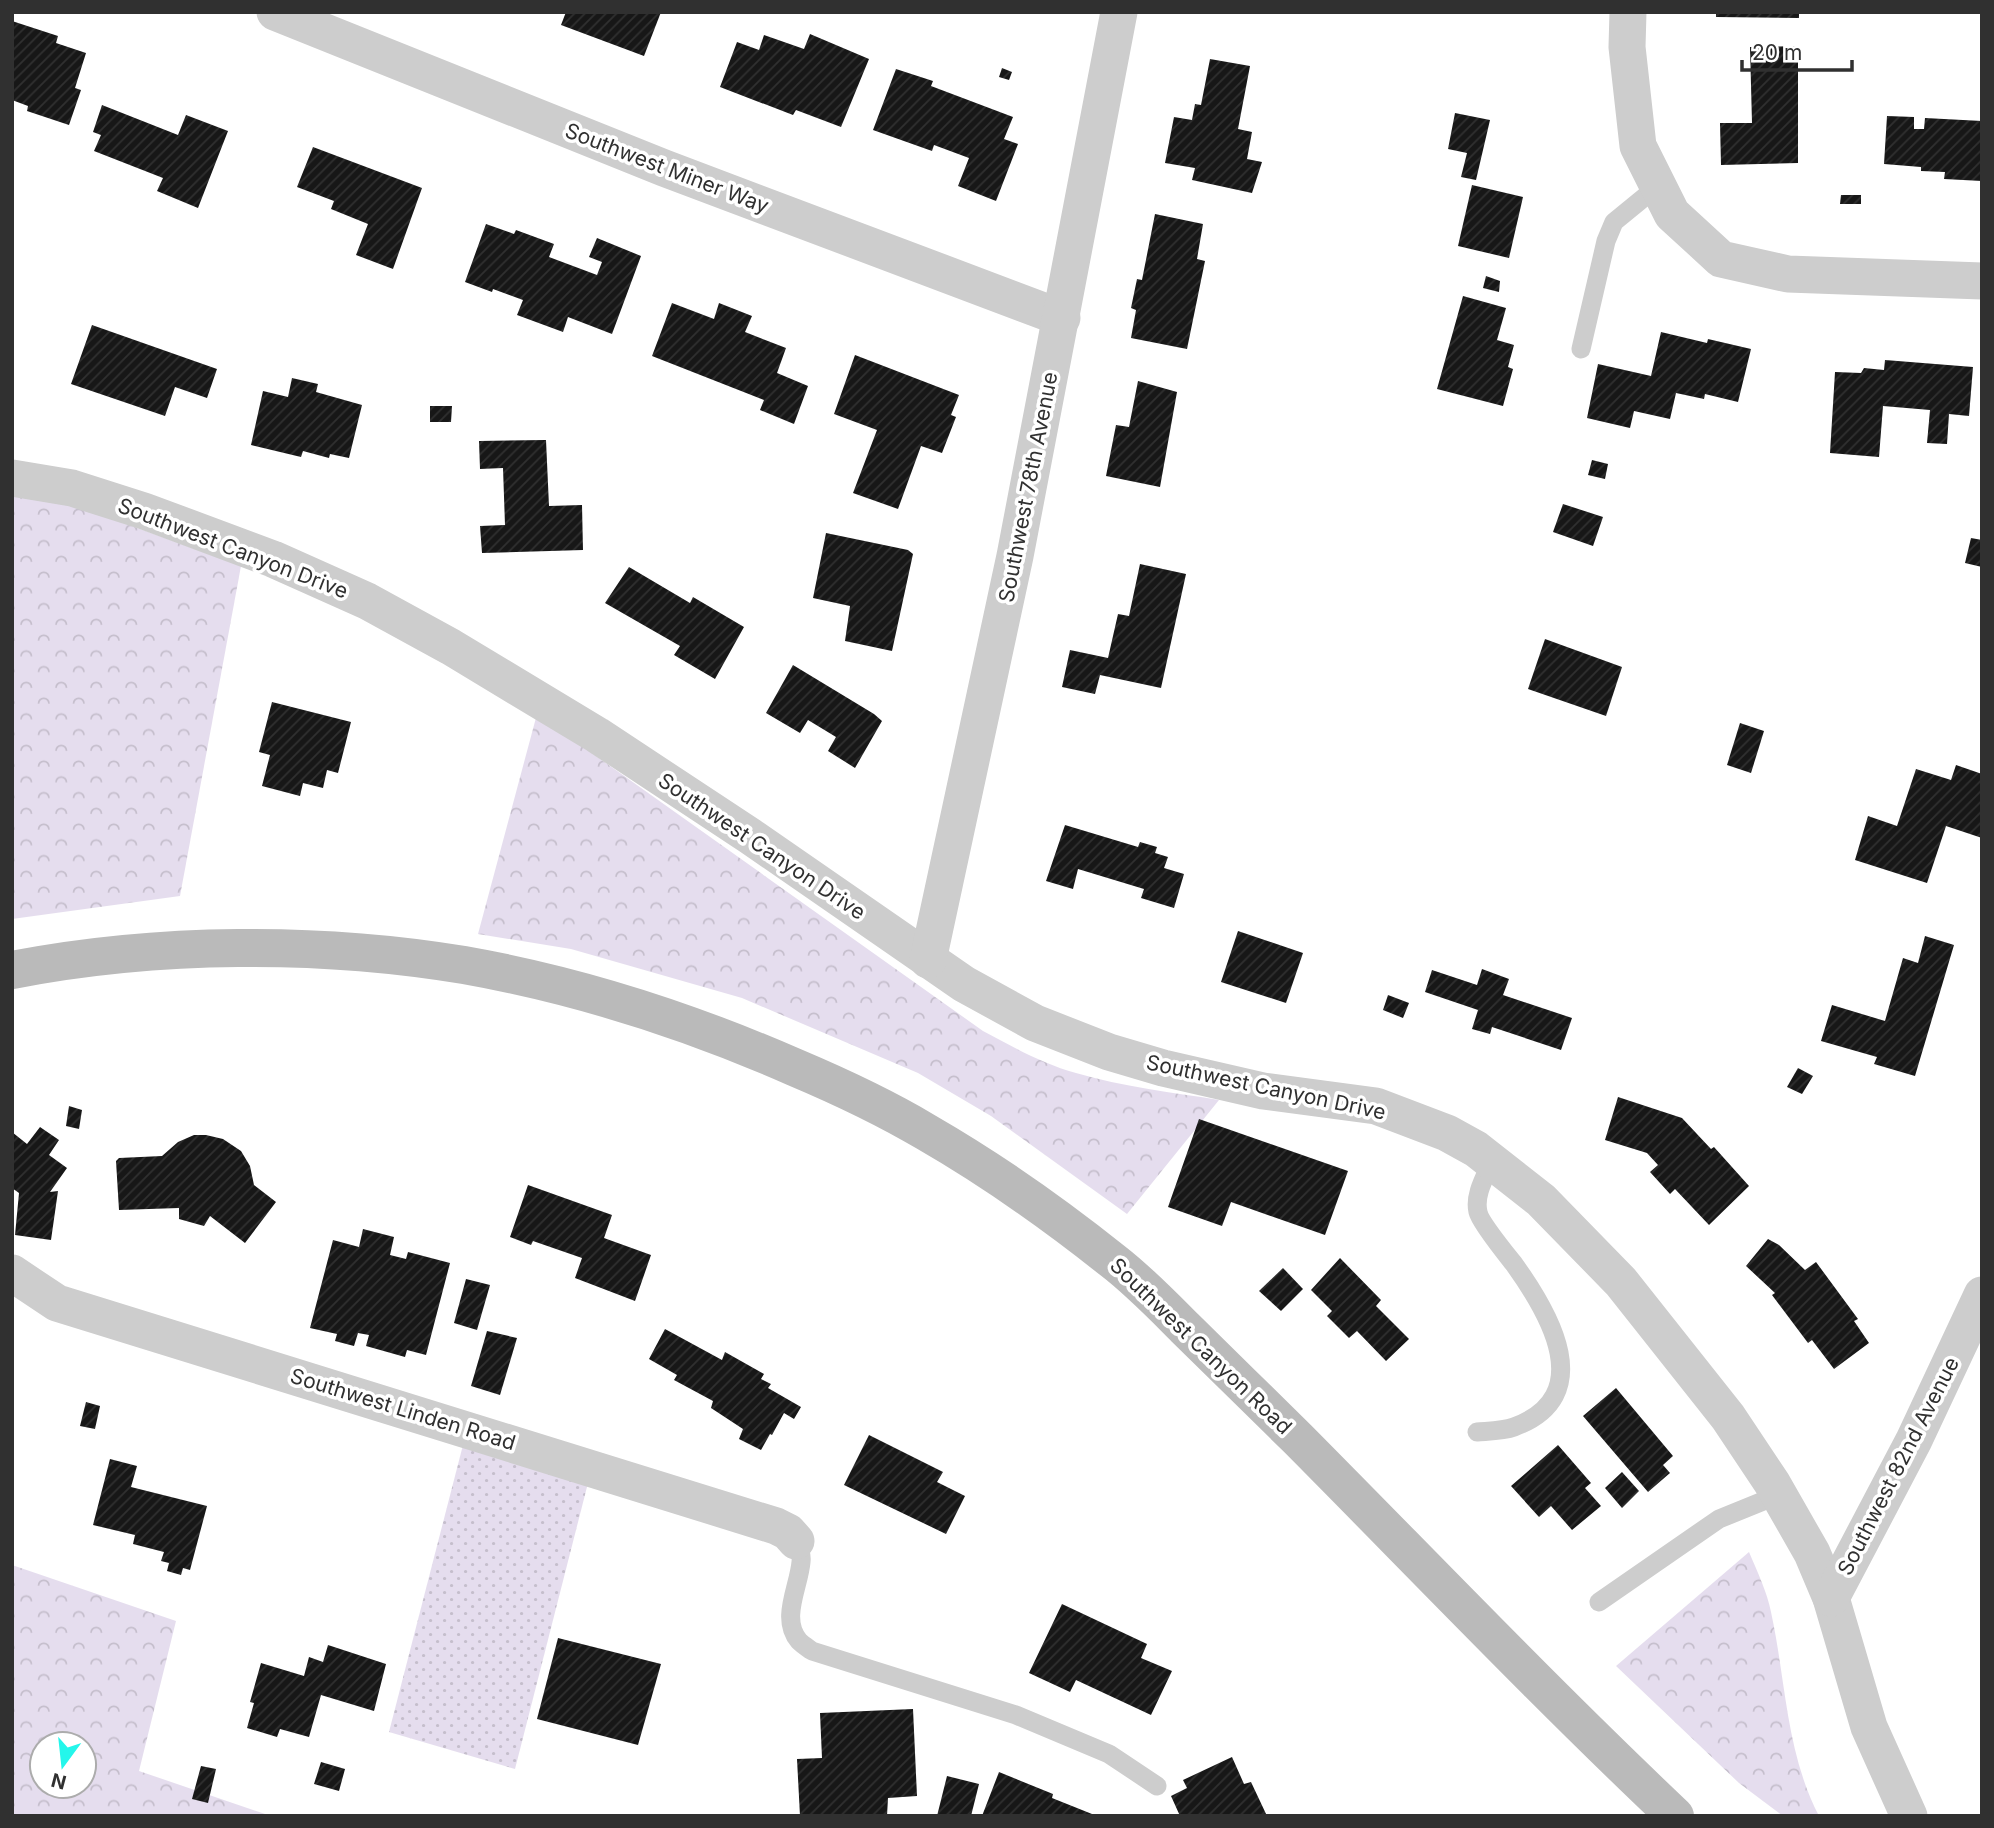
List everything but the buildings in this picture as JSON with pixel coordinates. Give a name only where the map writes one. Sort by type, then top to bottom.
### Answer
[{"type":"main road","name":"Southwest Canyon Road","points":[[12,970],[138,952],[250,948],[362,953],[464,965],[566,987],[662,1015],[755,1050],[851,1092],[923,1130],[1004,1179],[1115,1262],[1228,1369],[1533,1677],[1675,1816]]},
{"type":"street","name":"Southwest Miner Way","points":[[275,12],[664,168],[1062,318]]},
{"type":"street","name":"Southwest 78th Avenue","points":[[929,960],[1015,556],[1119,12]]},
{"type":"street","points":[[1628,12],[1627,47],[1639,146],[1672,214],[1721,259],[1787,274],[1982,281]]},
{"type":"street","name":"Southwest Canyon Drive","points":[[12,478],[72,488],[144,511],[273,559],[367,601],[451,647],[597,735],[750,836],[964,984],[1035,1023],[1109,1052],[1163,1068],[1263,1091],[1376,1106],[1447,1133],[1476,1149],[1541,1200],[1621,1282],[1728,1417],[1812,1553],[1831,1598],[1869,1727],[1909,1816]]},
{"type":"street","name":"Southwest Linden Road","points":[[12,1273],[57,1303],[776,1525],[796,1541]]},
{"type":"street","name":"Southwest 82nd Avenue","points":[[1831,1598],[1914,1440],[1982,1295]]},
{"type":"lane","points":[[1581,349],[1606,241],[1614,222],[1658,186]]},
{"type":"lane","points":[[1477,1432],[1513,1427],[1545,1411],[1557,1394],[1560,1376],[1559,1351],[1552,1329],[1533,1291],[1478,1214],[1478,1198],[1492,1161]]},
{"type":"lane","points":[[1599,1602],[1719,1519],[1778,1495]]},
{"type":"lane","points":[[796,1541],[801,1562],[790,1616],[799,1641],[812,1651],[1016,1715],[1109,1754],[1157,1786]]},
{"type":"green space","points":[[12,491],[75,505],[241,566],[180,896],[12,919]]},
{"type":"green space","points":[[537,714],[983,1031],[1040,1060],[1076,1073],[1129,1086],[1219,1100],[1127,1214],[991,1116],[918,1073],[742,998],[571,949],[478,934]]},
{"type":"green space","points":[[463,1445],[588,1483],[515,1769],[389,1732]]},
{"type":"green space","points":[[1749,1552],[1769,1604],[1793,1742],[1808,1792],[1819,1816],[1783,1816],[1739,1783],[1616,1666]]},
{"type":"green space","points":[[12,1565],[176,1621],[139,1771],[271,1816],[12,1816]]}]
